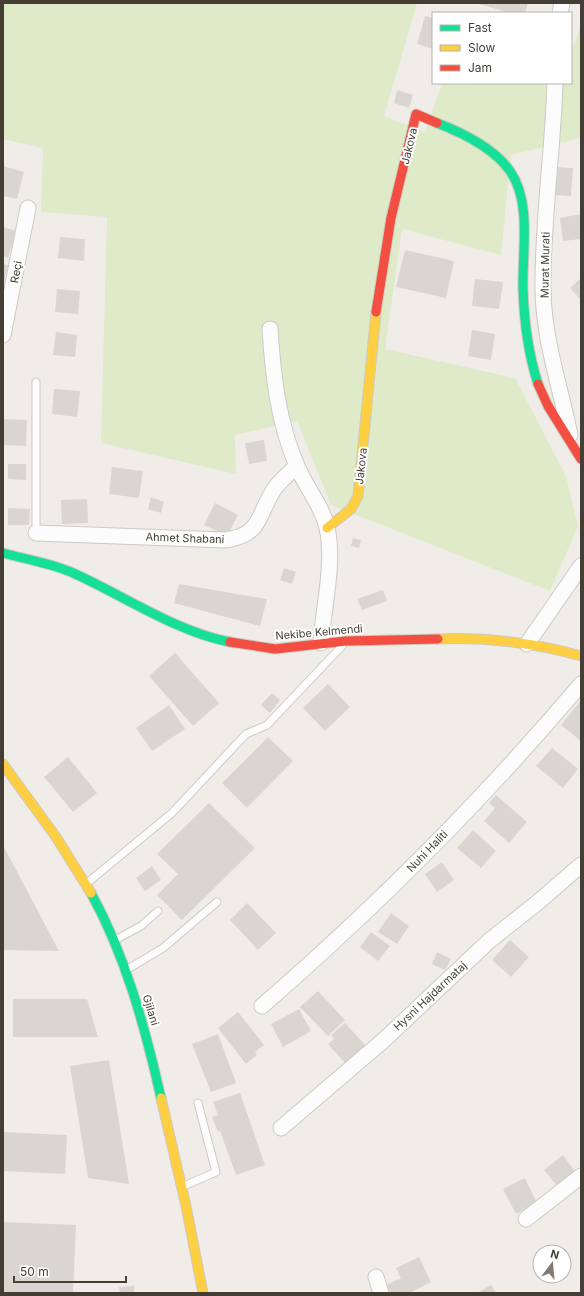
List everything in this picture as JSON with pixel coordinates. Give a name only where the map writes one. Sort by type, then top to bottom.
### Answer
[{"type":"street","name":"Murat Murati","points":[[555,84],[542,284],[552,363],[560,386],[572,444]]},
{"type":"street","name":"Jakova","points":[[327,528],[351,509],[358,496],[377,299],[391,218],[416,114],[444,124],[497,157],[510,171],[518,188],[522,208],[523,289],[529,347],[534,372],[541,394],[554,419],[581,459]]},
{"type":"street","name":"Reçi","points":[[3,335],[28,208]]},
{"type":"street","points":[[270,329],[274,386],[284,431],[297,466],[327,528],[329,571],[323,611],[321,643]]},
{"type":"street","name":"Ahmet Shabani","points":[[36,533],[225,540],[238,538],[249,533],[258,522],[275,488],[297,466]]},
{"type":"street","name":"Nekibe Kelmendi","points":[[3,553],[69,571],[168,620],[215,639],[275,649],[346,641],[460,638],[527,644],[556,649],[581,656]]},
{"type":"street","points":[[527,644],[574,579],[581,566]]},
{"type":"street","name":"Nuhi Haliti","points":[[262,1006],[309,965],[428,852],[519,755],[581,684]]},
{"type":"street","name":"Gjilani","points":[[3,764],[52,830],[85,884],[102,915],[125,970],[146,1035],[182,1187],[203,1293]]},
{"type":"street","name":"Hysni Hajdarmataj","points":[[281,1128],[385,1039],[489,941],[537,903],[581,865]]},
{"type":"street","points":[[526,1219],[581,1176]]},
{"type":"street","points":[[376,1277],[381,1293]]},
{"type":"lane","points":[[36,382],[36,533]]},
{"type":"lane","points":[[85,884],[172,813],[246,734],[267,725],[337,653],[346,641]]},
{"type":"lane","points":[[125,970],[163,948],[217,902]]},
{"type":"lane","points":[[114,941],[142,926],[158,911]]},
{"type":"lane","points":[[182,1187],[216,1172],[198,1103]]},
{"type":"green space","points":[[3,3],[417,3],[384,116],[425,132],[442,84],[572,84],[572,46],[574,46],[581,24],[581,138],[511,155],[501,255],[402,229],[385,349],[515,378],[566,476],[578,526],[550,591],[331,505],[297,421],[235,435],[236,474],[101,443],[107,217],[41,212],[43,148],[3,139]]},
{"type":"building","points":[[476,3],[528,3],[525,12],[507,12]]},
{"type":"building","points":[[425,16],[432,18],[432,49],[417,44]]},
{"type":"building","points":[[397,90],[413,95],[409,108],[394,103]]},
{"type":"building","points":[[3,166],[24,172],[17,199],[3,196]]},
{"type":"building","points":[[556,167],[573,168],[571,196],[554,195]]},
{"type":"building","points":[[581,214],[581,239],[563,241],[560,218]]},
{"type":"building","points":[[3,227],[16,231],[8,258],[3,256]]},
{"type":"building","points":[[60,237],[85,239],[84,261],[58,258]]},
{"type":"building","points":[[405,250],[454,261],[446,298],[396,287]]},
{"type":"building","points":[[3,264],[8,265],[4,282],[3,282]]},
{"type":"building","points":[[581,278],[581,300],[570,288]]},
{"type":"building","points":[[475,279],[503,282],[499,309],[472,306]]},
{"type":"building","points":[[57,289],[80,291],[78,314],[55,312]]},
{"type":"building","points":[[472,330],[495,334],[491,360],[468,356]]},
{"type":"building","points":[[56,332],[77,335],[75,357],[53,355]]},
{"type":"building","points":[[54,389],[80,391],[77,417],[52,414]]},
{"type":"building","points":[[4,419],[27,420],[26,446],[3,445]]},
{"type":"building","points":[[264,440],[267,461],[249,464],[245,443]]},
{"type":"building","points":[[8,464],[26,464],[26,480],[8,479]]},
{"type":"building","points":[[112,467],[143,471],[139,498],[109,494]]},
{"type":"building","points":[[151,497],[164,502],[161,513],[148,509]]},
{"type":"building","points":[[87,499],[88,523],[62,524],[61,500]]},
{"type":"building","points":[[215,503],[238,515],[227,536],[204,525]]},
{"type":"building","points":[[8,508],[30,509],[29,525],[8,525]]},
{"type":"building","points":[[353,538],[361,540],[359,548],[351,546]]},
{"type":"building","points":[[284,568],[296,572],[292,584],[280,580]]},
{"type":"building","points":[[179,584],[267,599],[260,626],[174,603]]},
{"type":"building","points":[[383,590],[387,601],[362,610],[357,599]]},
{"type":"building","points":[[175,653],[219,703],[193,726],[149,676]]},
{"type":"building","points":[[328,684],[350,707],[325,731],[303,708]]},
{"type":"building","points":[[272,693],[280,700],[270,713],[261,705]]},
{"type":"building","points":[[581,700],[581,741],[561,725]]},
{"type":"building","points":[[169,705],[185,729],[152,751],[136,728]]},
{"type":"building","points":[[268,737],[293,761],[247,808],[222,783]]},
{"type":"building","points":[[552,748],[578,769],[563,788],[536,766]]},
{"type":"building","points":[[68,757],[97,793],[73,812],[44,777]]},
{"type":"building","points":[[496,795],[527,822],[509,843],[484,821],[495,808],[489,803]]},
{"type":"building","points":[[209,803],[255,848],[182,920],[157,895],[178,874],[157,854]]},
{"type":"building","points":[[473,830],[496,851],[481,868],[457,848]]},
{"type":"building","points":[[3,845],[59,951],[3,950]]},
{"type":"building","points":[[442,862],[454,880],[437,892],[425,874]]},
{"type":"building","points":[[152,866],[161,880],[145,891],[136,878]]},
{"type":"building","points":[[247,903],[276,933],[258,950],[230,920]]},
{"type":"building","points":[[391,913],[409,926],[397,944],[378,932]]},
{"type":"building","points":[[371,932],[390,946],[378,961],[360,947]]},
{"type":"building","points":[[510,940],[529,957],[511,977],[492,960]]},
{"type":"building","points":[[437,952],[451,959],[445,970],[432,964]]},
{"type":"building","points":[[318,991],[345,1020],[328,1036],[300,1007]]},
{"type":"building","points":[[13,999],[87,999],[98,1037],[13,1037]]},
{"type":"building","points":[[299,1009],[311,1031],[283,1047],[271,1024]]},
{"type":"building","points":[[238,1012],[264,1045],[255,1052],[257,1055],[246,1064],[218,1028]]},
{"type":"building","points":[[345,1023],[366,1046],[346,1064],[328,1044],[334,1039],[331,1035]]},
{"type":"building","points":[[218,1034],[236,1083],[211,1092],[192,1044]]},
{"type":"building","points":[[109,1060],[129,1184],[88,1178],[70,1066]]},
{"type":"building","points":[[240,1093],[265,1165],[236,1175],[220,1131],[218,1132],[212,1117],[218,1115],[213,1102]]},
{"type":"building","points":[[3,1132],[67,1135],[65,1174],[3,1171]]},
{"type":"building","points":[[563,1155],[576,1173],[558,1187],[544,1170]]},
{"type":"building","points":[[525,1178],[537,1203],[516,1214],[503,1189]]},
{"type":"building","points":[[3,1222],[76,1225],[73,1293],[3,1293]]},
{"type":"building","points":[[419,1257],[431,1282],[409,1293],[390,1293],[387,1285],[401,1278],[396,1268]]},
{"type":"building","points":[[491,1285],[496,1293],[477,1293]]},
{"type":"building","points":[[134,1286],[134,1293],[120,1293],[119,1287]]},
{"type":"traffic: fast","points":[[437,123],[457,131],[487,148],[496,155],[510,171],[517,183],[524,212],[524,313],[529,349],[538,384]]},
{"type":"traffic: fast","points":[[3,553],[71,572],[149,612],[189,630],[230,642]]},
{"type":"traffic: fast","points":[[91,893],[114,942],[133,993],[161,1098]]},
{"type":"traffic: slow","points":[[327,528],[351,509],[358,496],[376,312]]},
{"type":"traffic: slow","points":[[438,639],[474,639],[528,644],[581,656]]},
{"type":"traffic: slow","points":[[3,764],[56,837],[91,893]]},
{"type":"traffic: slow","points":[[161,1098],[186,1206],[203,1293]]},
{"type":"traffic: jam","points":[[376,312],[391,218],[416,114],[437,123]]},
{"type":"traffic: jam","points":[[538,384],[548,406],[581,459]]},
{"type":"traffic: jam","points":[[230,642],[275,649],[346,641],[438,639]]}]
